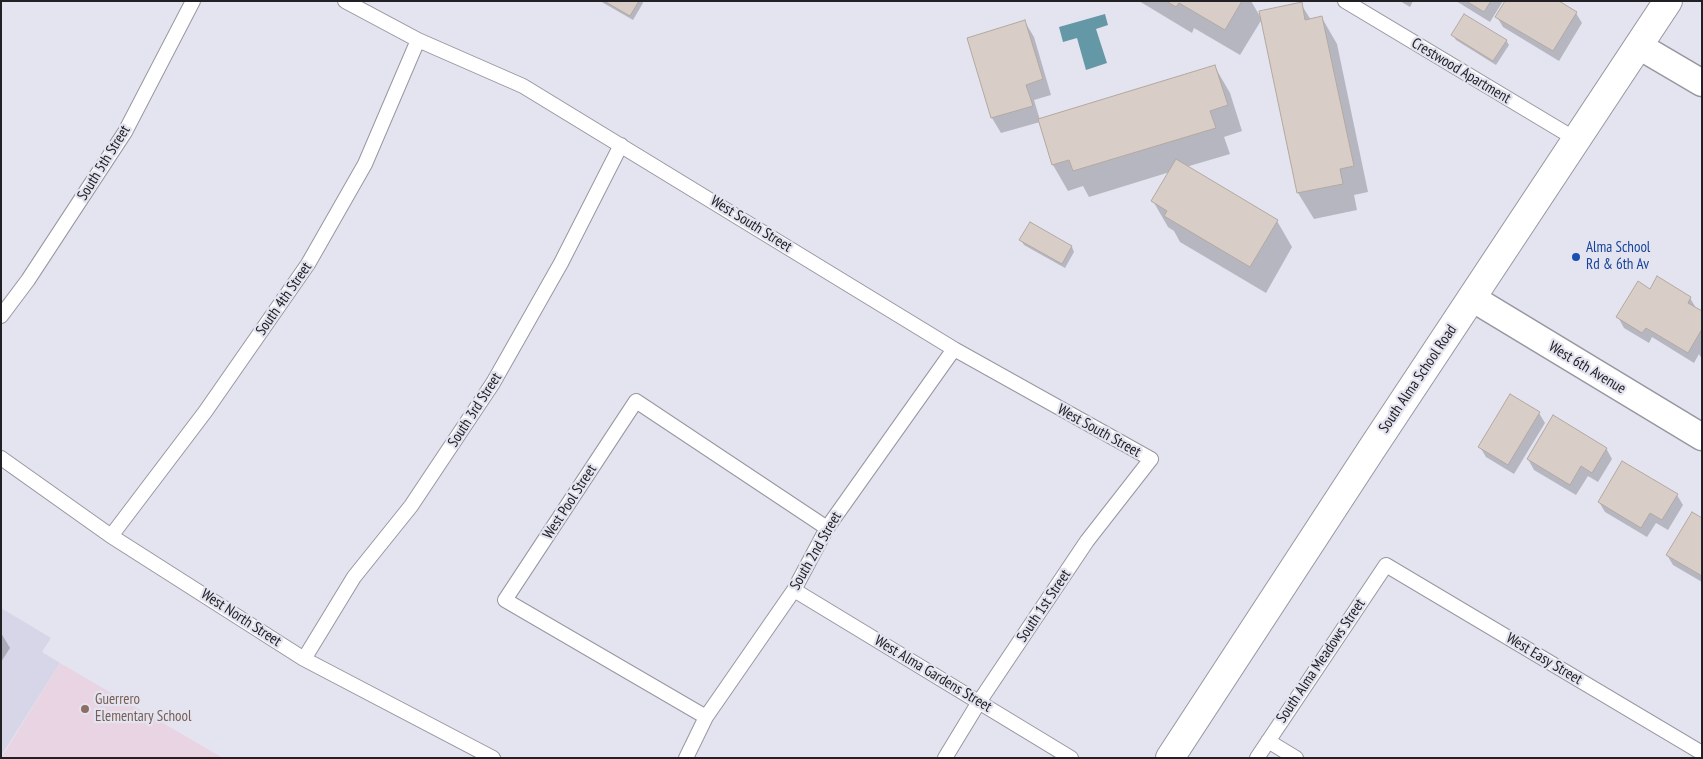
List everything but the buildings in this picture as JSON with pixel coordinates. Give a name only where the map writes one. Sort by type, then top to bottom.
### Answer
[{"type":"main road","name":"South Alma School Road","points":[[1170,758],[1668,1]]},
{"type":"street","points":[[1639,46],[1702,83]]},
{"type":"street","name":"West 6th Avenue","points":[[1472,298],[1702,437]]},
{"type":"lane","name":"South 5th Street","points":[[1,316],[28,280],[125,132],[193,1]]},
{"type":"lane","name":"West South Street","points":[[345,1],[418,40],[524,86],[954,349],[1151,460]]},
{"type":"lane","name":"Crestwood Apartment","points":[[1345,1],[1577,140]]},
{"type":"lane","name":"South 4th Street","points":[[111,536],[205,412],[308,264],[365,164],[418,40]]},
{"type":"lane","name":"South 3rd Street","points":[[304,659],[354,577],[412,506],[493,383],[561,263],[621,145]]},
{"type":"lane","name":"South 2nd Street","points":[[686,758],[706,717],[794,590],[827,528],[954,349]]},
{"type":"lane","name":"West Pool Street","points":[[706,717],[505,600],[636,401],[827,528]]},
{"type":"lane","name":"West North Street","points":[[1,458],[111,536],[304,659],[493,758]]},
{"type":"lane","name":"South 1st Street","points":[[945,758],[979,702],[1087,541],[1151,460]]},
{"type":"lane","name":"South Alma Meadows Street","points":[[1257,758],[1386,565]]},
{"type":"lane","name":"West Easy Street","points":[[1386,565],[1702,753]]},
{"type":"lane","name":"West Alma Gardens Street","points":[[794,590],[1071,758]]},
{"type":"lane","points":[[1268,741],[1296,758]]},
{"type":"shaded area","points":[[1,608],[51,638],[42,652],[60,663],[1,756]]},
{"type":"shaded area","name":"Guerrero Elementary School","points":[[60,663],[223,758],[1,758]]},
{"type":"water","points":[[1105,14],[1108,25],[1096,29],[1107,63],[1086,70],[1077,38],[1063,42],[1059,27]]},
{"type":"place","name":"Alma School Rd & 6th Av","points":[[1576,257]]},
{"type":"place","name":"Guerrero Elementary School","points":[[85,709]]}]
